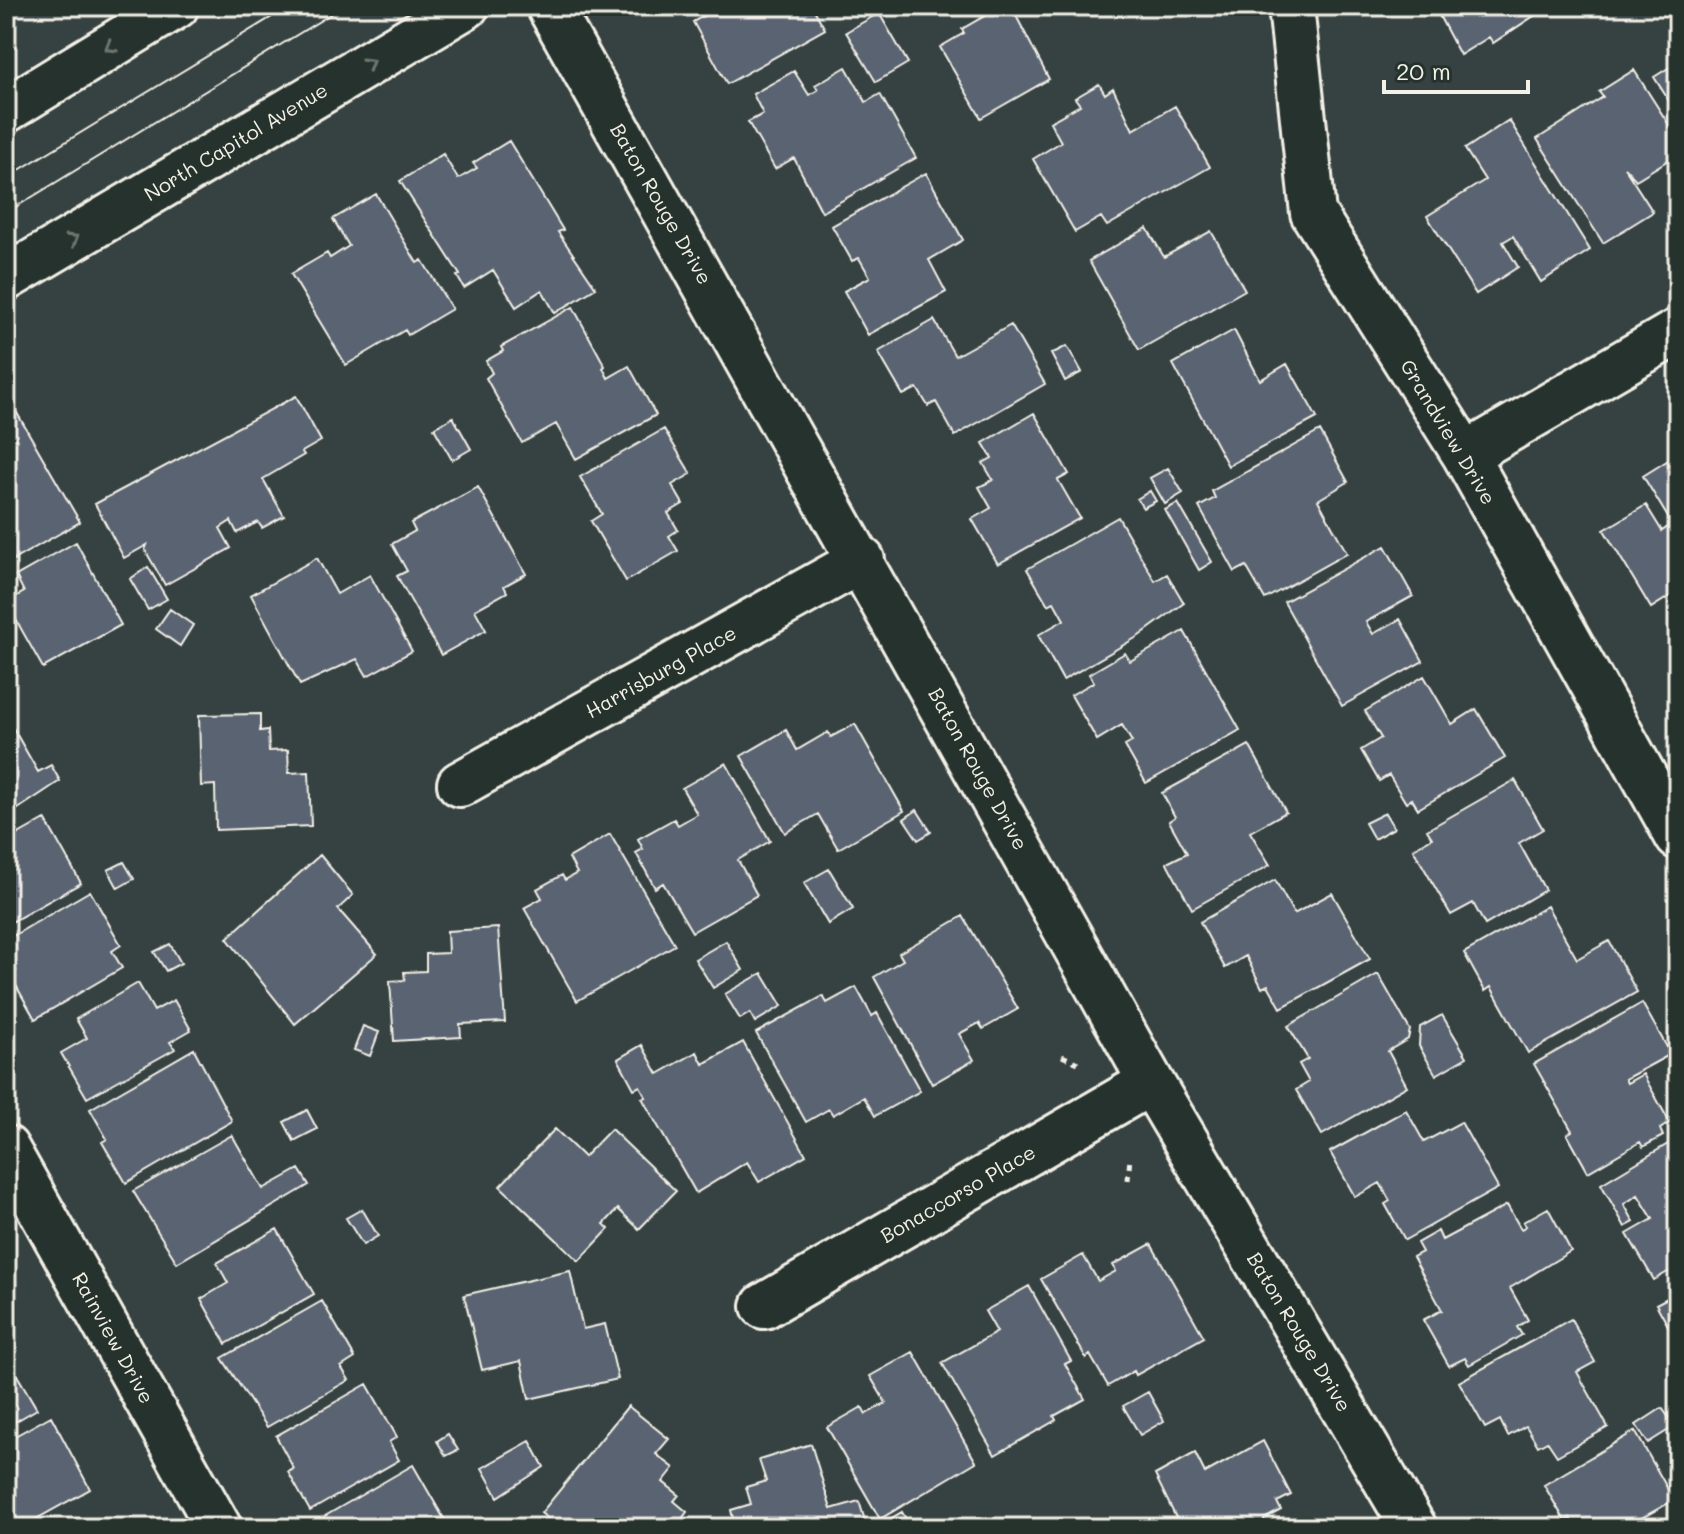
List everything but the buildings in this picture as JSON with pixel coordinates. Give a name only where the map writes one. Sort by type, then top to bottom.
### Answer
[{"type":"street","points":[[6,110],[176,6]]},
{"type":"street","name":"North Capitol Avenue","points":[[6,278],[466,6]]},
{"type":"street","name":"Baton Rouge Drive","points":[[549,6],[862,560],[1151,1082],[1414,1528]]},
{"type":"street","name":"Grandview Drive","points":[[1291,6],[1313,213],[1465,455],[1678,837]]},
{"type":"street","points":[[1465,455],[1678,331]]},
{"type":"street","name":"Harrisburg Place","points":[[460,784],[862,560]]},
{"type":"street","name":"Bonaccorso Place","points":[[764,1306],[1151,1082]]},
{"type":"street","name":"Rainview Drive","points":[[6,1148],[219,1528]]},
{"type":"path","points":[[1062,1056],[1078,1063]]},
{"type":"path","points":[[1128,1180],[1130,1158]]},
{"type":"tram line","points":[[6,178],[290,6]]},
{"type":"tram line","points":[[6,213],[344,6]]}]
